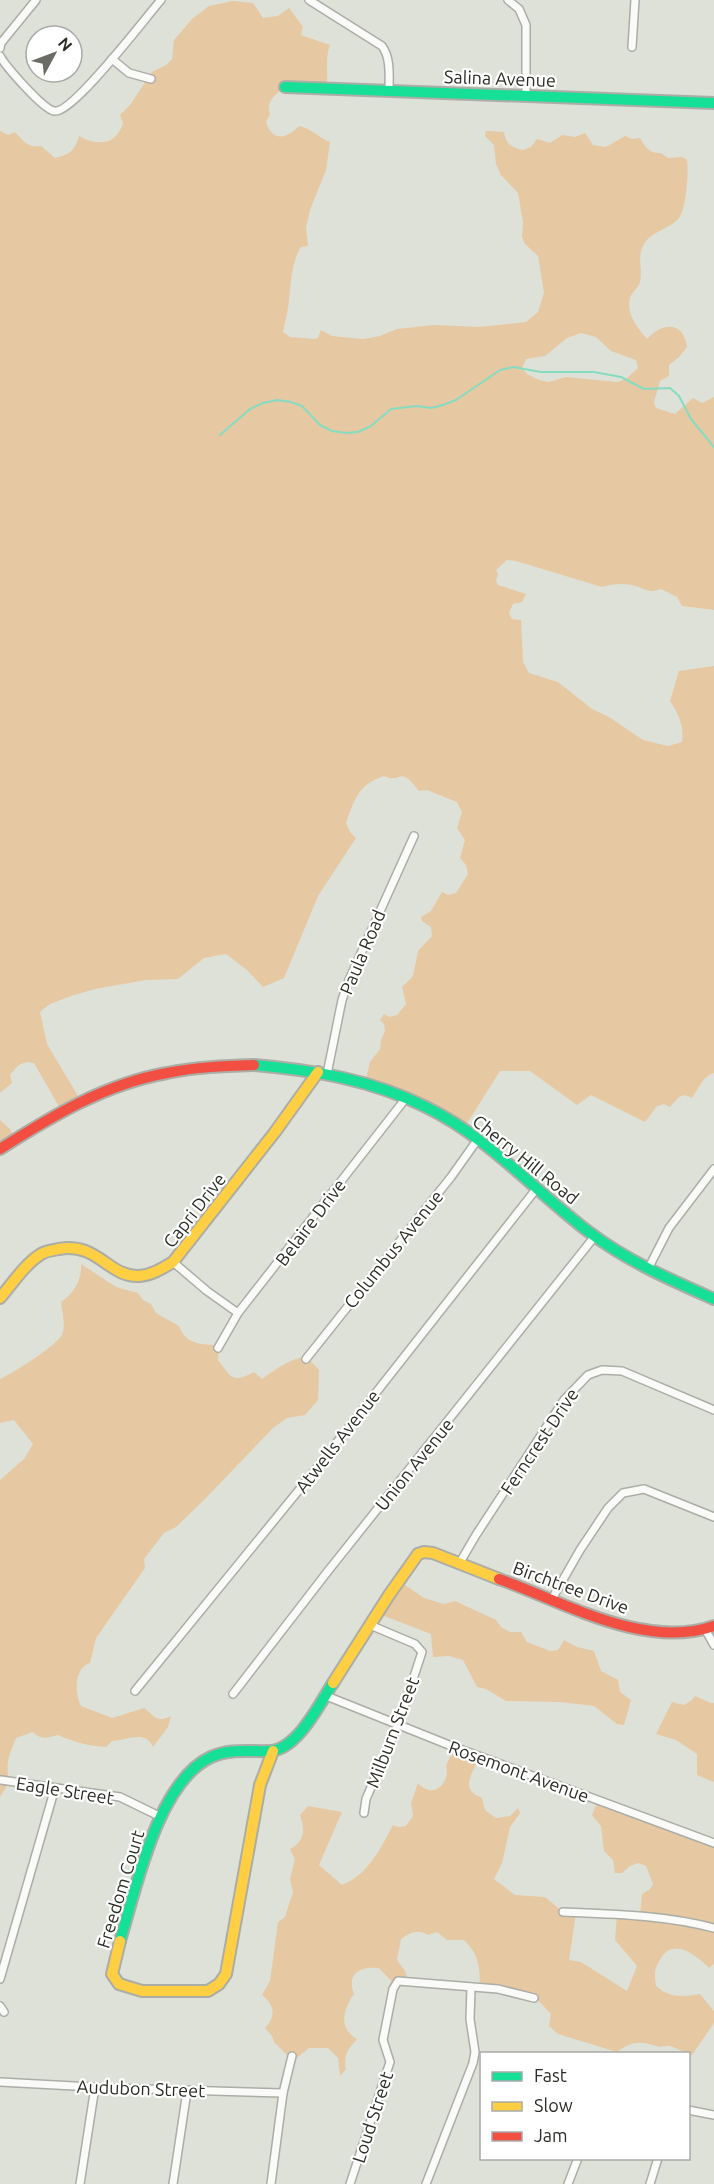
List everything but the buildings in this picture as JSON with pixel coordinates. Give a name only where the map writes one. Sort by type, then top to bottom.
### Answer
[{"type":"street","points":[[0,48],[1,43],[36,0]]},
{"type":"street","points":[[0,56],[33,95],[54,112],[60,111],[72,104],[161,0]]},
{"type":"street","points":[[309,0],[387,51],[389,91]]},
{"type":"street","points":[[508,0],[519,9],[526,25],[526,96]]},
{"type":"street","points":[[632,47],[635,0]]},
{"type":"street","points":[[112,59],[129,74],[151,79]]},
{"type":"street","name":"Salina Avenue","points":[[285,87],[714,103]]},
{"type":"street","name":"Paula Road","points":[[322,1073],[349,980],[414,836]]},
{"type":"street","name":"Cherry Hill Road","points":[[0,1149],[81,1101],[127,1083],[205,1067],[229,1065],[274,1066],[322,1073],[389,1091],[438,1113],[478,1139],[595,1236],[648,1269],[714,1299]]},
{"type":"street","name":"Capri Drive","points":[[0,1298],[41,1254],[57,1249],[74,1247],[84,1249],[123,1273],[136,1276],[154,1273],[174,1262],[322,1073]]},
{"type":"street","name":"Belaire Drive","points":[[218,1348],[238,1313],[406,1098]]},
{"type":"street","name":"Columbus Avenue","points":[[306,1359],[451,1177],[478,1139]]},
{"type":"street","points":[[648,1269],[669,1228],[714,1169]]},
{"type":"street","name":"Atwells Avenue","points":[[135,1691],[312,1474],[537,1188]]},
{"type":"street","name":"Union Avenue","points":[[233,1694],[328,1570],[595,1236]]},
{"type":"street","points":[[174,1262],[207,1291],[238,1313]]},
{"type":"street","name":"Ferncrest Drive","points":[[459,1564],[564,1400],[588,1375],[602,1370],[622,1371],[714,1410]]},
{"type":"street","points":[[552,1599],[586,1541],[608,1508],[623,1492],[644,1489],[714,1517]]},
{"type":"street","name":"Birchtree Drive","points":[[370,1625],[416,1556],[427,1551],[642,1631],[670,1634],[709,1628]]},
{"type":"street","points":[[273,1751],[288,1743],[303,1730],[370,1625]]},
{"type":"street","name":"Milburn Street","points":[[364,1813],[366,1799],[398,1725],[422,1652],[415,1644],[370,1625]]},
{"type":"street","points":[[709,1628],[714,1645]]},
{"type":"street","name":"Rosemont Avenue","points":[[324,1695],[714,1843]]},
{"type":"street","name":"Freedom Court","points":[[237,1750],[273,1751],[260,1785],[226,1974],[222,1982],[213,1990],[208,1991],[142,1991],[119,1984],[112,1974],[146,1852],[172,1796],[189,1773],[210,1757],[237,1750]]},
{"type":"street","name":"Eagle Street","points":[[1,1780],[120,1797],[161,1817]]},
{"type":"street","points":[[0,1979],[55,1788]]},
{"type":"street","points":[[563,1912],[661,1918],[714,1928]]},
{"type":"street","name":"Loud Street","points":[[350,2184],[390,2062],[383,2040],[393,1989],[398,1981],[471,1988]]},
{"type":"street","points":[[426,2184],[473,2062],[475,2052],[470,2019],[471,1988],[498,1989],[534,1998]]},
{"type":"street","points":[[271,2184],[283,2093],[292,2056]]},
{"type":"street","name":"Audubon Street","points":[[0,2082],[283,2093]]},
{"type":"street","points":[[80,2184],[95,2087]]},
{"type":"street","points":[[173,2184],[187,2091]]},
{"type":"street","points":[[690,2110],[714,2115]]},
{"type":"street","points":[[568,2184],[577,2160]]},
{"type":"street","points":[[650,2184],[657,2160]]},
{"type":"shaded area","points":[[233,1],[253,3],[263,18],[278,16],[289,8],[303,27],[301,35],[330,45],[327,60],[327,87],[284,87],[270,102],[270,114],[266,122],[272,133],[276,135],[285,136],[299,126],[330,142],[326,170],[310,210],[306,228],[308,246],[301,247],[293,269],[283,332],[290,337],[315,339],[318,338],[321,330],[332,336],[363,339],[380,336],[397,329],[434,325],[480,327],[526,322],[538,312],[544,293],[538,256],[525,244],[522,237],[523,222],[518,193],[501,175],[496,164],[494,145],[485,136],[486,131],[504,132],[510,145],[523,150],[531,147],[537,139],[550,143],[562,135],[575,137],[585,133],[593,145],[606,147],[625,136],[632,139],[640,138],[651,151],[661,153],[668,158],[682,157],[687,160],[686,190],[679,218],[650,237],[643,246],[640,255],[640,282],[629,304],[633,320],[647,339],[665,327],[677,328],[685,338],[687,347],[669,365],[669,376],[660,381],[654,402],[656,408],[675,414],[693,398],[702,403],[714,397],[714,610],[682,606],[677,597],[661,589],[649,591],[624,584],[602,587],[516,561],[507,560],[496,570],[498,585],[526,594],[522,602],[513,604],[509,613],[512,619],[521,620],[523,662],[529,673],[558,682],[592,709],[609,717],[643,740],[668,746],[682,742],[680,720],[670,701],[679,671],[714,666],[714,1073],[704,1080],[692,1098],[685,1095],[679,1097],[670,1107],[664,1104],[657,1106],[645,1122],[591,1095],[577,1105],[530,1071],[500,1071],[464,1128],[366,1079],[370,1062],[380,1049],[385,1031],[384,1024],[380,1020],[384,1014],[389,1017],[397,1015],[406,1004],[402,987],[413,976],[418,951],[432,936],[431,927],[422,921],[421,917],[431,911],[442,892],[448,895],[456,893],[468,874],[466,865],[460,858],[465,840],[457,828],[462,812],[457,802],[427,790],[419,791],[404,776],[390,778],[384,776],[368,784],[359,794],[346,823],[356,838],[318,896],[284,978],[263,987],[247,970],[226,954],[204,958],[178,979],[146,980],[95,989],[50,1004],[40,1012],[47,1044],[81,1101],[61,1110],[34,1063],[30,1062],[20,1064],[15,1069],[10,1075],[12,1083],[0,1093],[0,131],[8,135],[15,132],[26,143],[41,146],[55,158],[71,151],[79,136],[99,142],[111,140],[120,131],[123,123],[120,115],[130,105],[152,72],[172,59],[174,40],[192,19],[209,6]],"holes":[[[581,333],[596,337],[611,351],[636,360],[638,368],[626,379],[618,382],[566,377],[549,382],[527,374],[522,368],[526,359],[545,356],[567,338]]]},
{"type":"shaded area","points":[[0,1120],[10,1129],[15,1139],[0,1149]]},
{"type":"shaded area","points":[[81,1264],[116,1287],[138,1293],[143,1300],[151,1304],[156,1313],[179,1326],[185,1337],[190,1340],[200,1344],[219,1345],[218,1360],[233,1377],[241,1378],[254,1372],[262,1379],[289,1362],[307,1357],[319,1370],[318,1400],[305,1415],[287,1418],[273,1428],[202,1502],[176,1527],[164,1533],[144,1559],[145,1568],[96,1638],[90,1663],[84,1666],[78,1676],[77,1695],[81,1706],[112,1718],[144,1708],[159,1719],[171,1716],[168,1727],[153,1747],[145,1738],[140,1737],[112,1741],[106,1747],[81,1743],[58,1735],[42,1737],[33,1732],[16,1738],[8,1764],[10,1781],[0,1797],[0,1480],[24,1459],[33,1444],[14,1420],[0,1423],[0,1379],[24,1366],[62,1335],[64,1323],[61,1302],[76,1286]]},
{"type":"shaded area","points":[[399,1581],[424,1598],[444,1604],[455,1601],[496,1620],[501,1627],[510,1632],[521,1632],[527,1642],[550,1651],[558,1650],[564,1640],[577,1647],[594,1651],[601,1671],[618,1680],[620,1692],[631,1700],[624,1725],[617,1724],[594,1706],[560,1702],[506,1701],[486,1689],[477,1687],[463,1660],[449,1656],[433,1657],[431,1634],[379,1614]]},
{"type":"shaded area","points":[[695,1696],[714,1703],[714,1782],[697,1775],[697,1754],[676,1740],[656,1734],[672,1702],[684,1705]]},
{"type":"shaded area","points":[[454,1747],[479,1758],[469,1786],[475,1794],[482,1798],[485,1810],[496,1818],[510,1816],[518,1808],[520,1813],[510,1827],[502,1863],[494,1879],[515,1895],[545,1897],[563,1912],[576,1913],[569,1960],[581,1962],[627,1991],[637,1966],[615,1940],[617,1915],[640,1916],[642,1894],[653,1884],[646,1866],[638,1863],[622,1873],[615,1873],[613,1860],[604,1851],[601,1826],[592,1815],[598,1800],[714,1843],[714,1964],[709,1968],[692,1954],[672,1949],[661,1958],[655,1971],[656,1986],[661,1990],[676,1996],[700,1994],[714,2011],[714,2023],[692,2055],[690,2052],[670,2046],[658,2047],[640,2043],[631,2044],[617,2052],[558,2034],[549,2026],[551,2014],[536,1998],[480,1988],[478,1962],[469,1945],[464,1940],[447,1940],[437,1932],[428,1935],[414,1932],[401,1939],[397,1960],[408,1980],[394,1984],[379,1968],[366,1968],[356,1972],[353,1976],[354,1994],[347,2006],[344,2018],[347,2030],[357,2039],[347,2052],[346,2069],[340,2076],[338,2058],[328,2048],[309,2048],[293,2061],[274,2042],[265,2028],[271,2019],[271,2006],[262,1995],[270,1981],[278,1922],[285,1917],[293,1892],[290,1879],[295,1859],[290,1849],[301,1839],[303,1826],[300,1815],[308,1806],[342,1812],[319,1865],[342,1885],[351,1881],[366,1868],[393,1825],[406,1826],[413,1816],[411,1803],[418,1783],[425,1789],[440,1787],[447,1775],[446,1766]]},
{"type":"waterway","points":[[220,435],[250,409],[277,400],[302,406],[320,425],[332,431],[358,432],[371,426],[391,409],[417,406],[431,408],[443,405],[456,400],[500,370],[513,367],[541,372],[594,372],[621,377],[644,389],[670,388],[679,396],[691,419],[714,447]]},
{"type":"traffic: fast","points":[[285,87],[714,103]]},
{"type":"traffic: fast","points":[[254,1065],[321,1073],[364,1083],[426,1107],[449,1119],[491,1149],[589,1232],[650,1269],[714,1299]]},
{"type":"traffic: fast","points":[[120,1941],[152,1838],[177,1788],[193,1770],[218,1754],[233,1751],[270,1751],[290,1742],[307,1724],[333,1683]]},
{"type":"traffic: slow","points":[[0,1298],[30,1263],[41,1254],[52,1250],[72,1248],[84,1250],[128,1275],[139,1276],[153,1273],[173,1262],[275,1132],[318,1072]]},
{"type":"traffic: slow","points":[[333,1683],[418,1554],[433,1553],[499,1579]]},
{"type":"traffic: slow","points":[[120,1941],[112,1974],[119,1984],[142,1991],[208,1991],[219,1984],[226,1974],[260,1785],[273,1751]]},
{"type":"traffic: jam","points":[[0,1149],[59,1113],[122,1085],[178,1071],[254,1065]]},
{"type":"traffic: jam","points":[[499,1579],[577,1610],[633,1628],[660,1632],[688,1632],[714,1626]]}]
